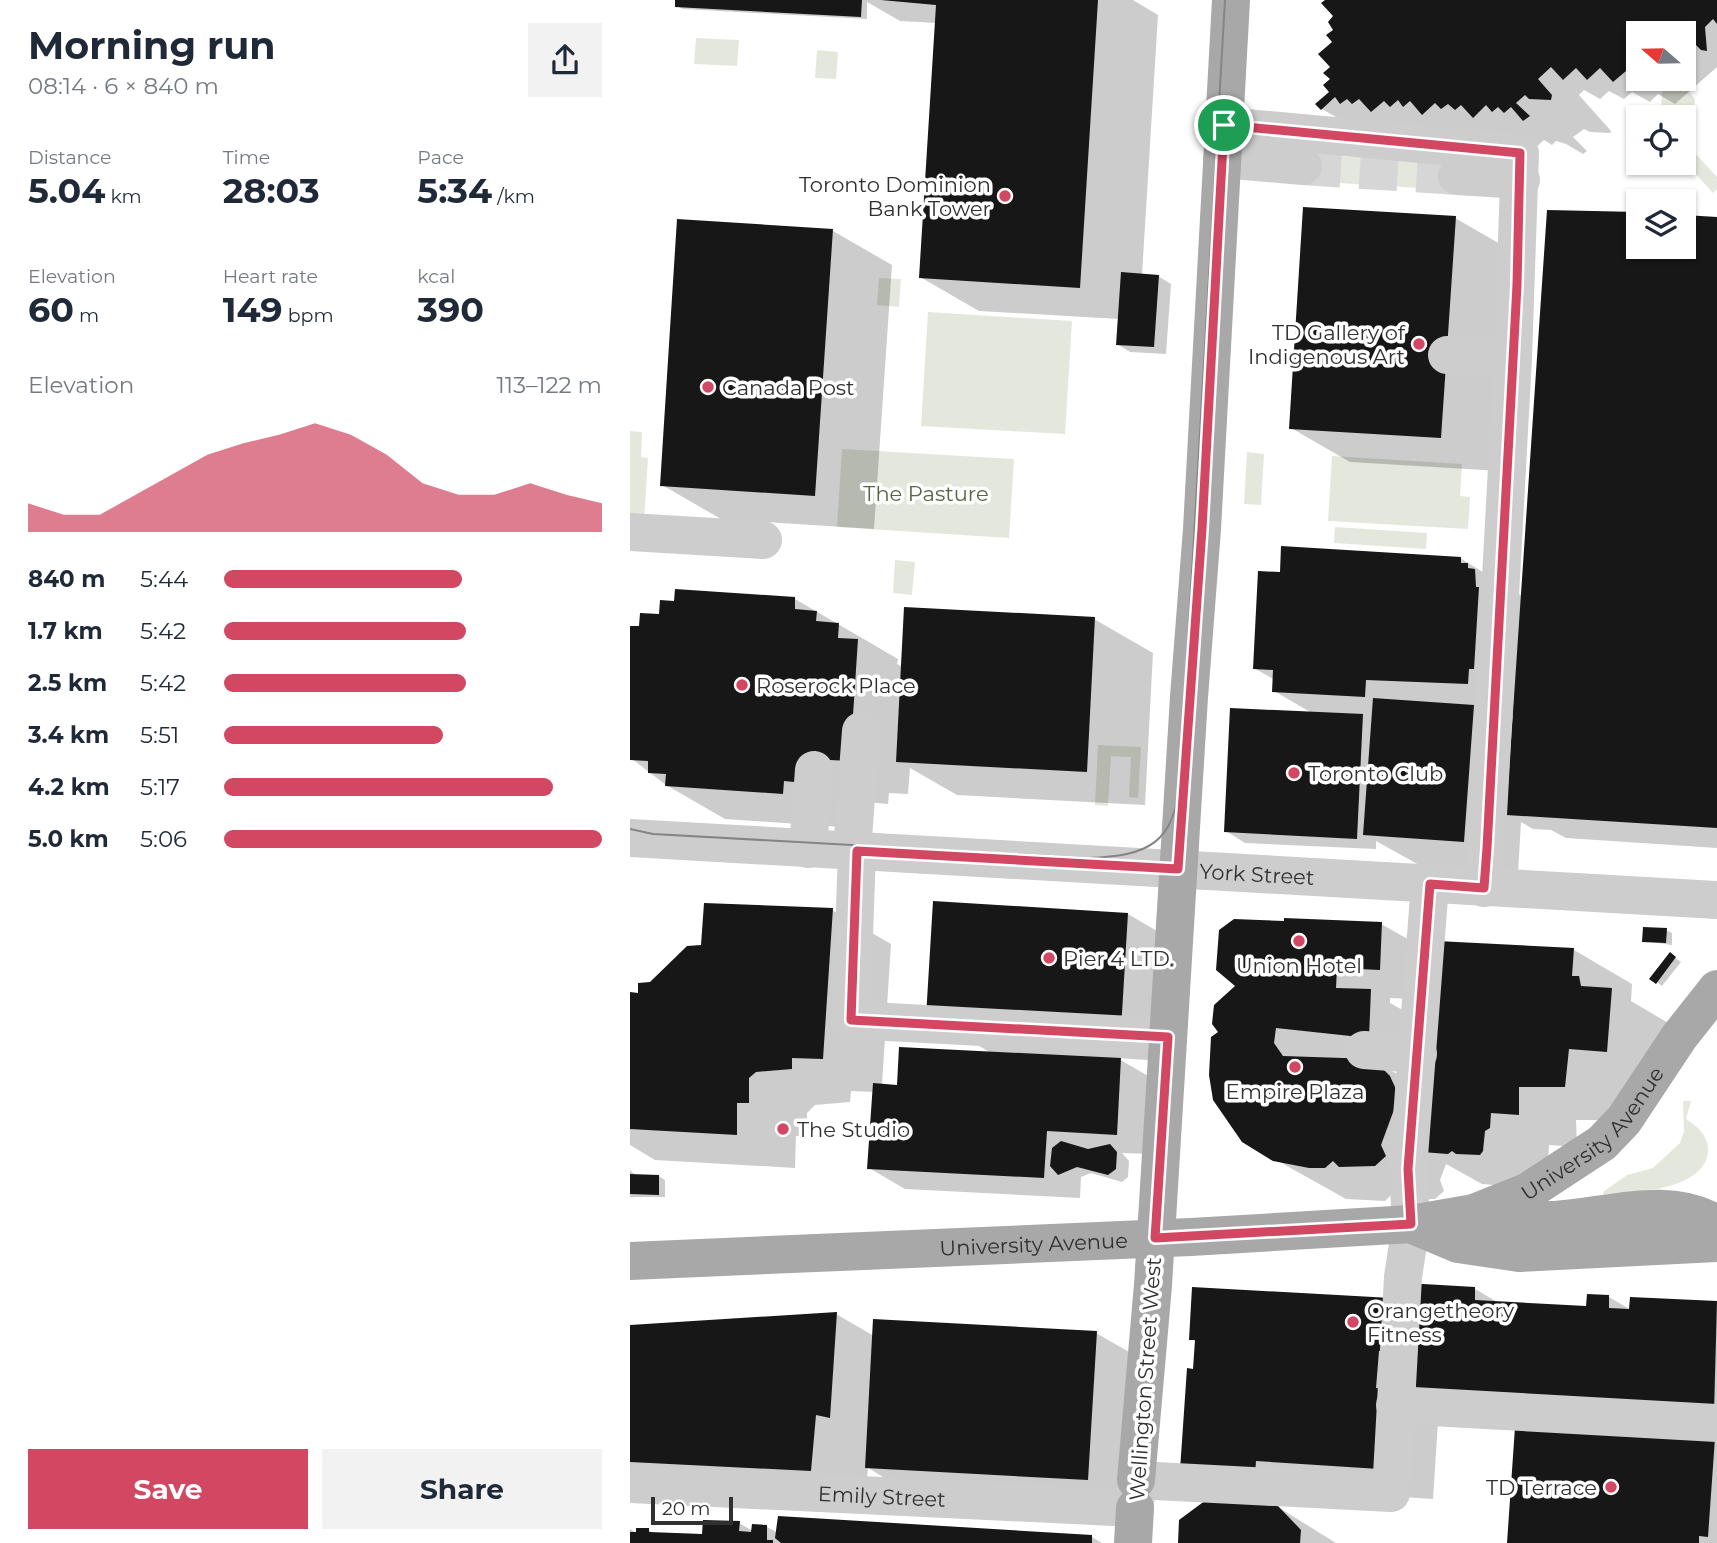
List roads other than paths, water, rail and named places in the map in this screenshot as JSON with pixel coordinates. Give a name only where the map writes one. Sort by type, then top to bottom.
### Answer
[{"type":"main road","name":"Wellington Street West","points":[[1134,1510],[1155,1238],[1202,529],[1231,0]]},
{"type":"main road","name":"University Avenue","points":[[630,1261],[1411,1224],[1474,1213],[1537,1186],[1602,1143],[1624,1120],[1679,1037],[1717,989]]},
{"type":"main road","points":[[1474,1213],[1522,1220],[1556,1220],[1666,1209],[1694,1213],[1717,1224]]},
{"type":"main road","points":[[1411,1224],[1458,1244],[1519,1253],[1717,1243]]},
{"type":"street","points":[[1223,142],[1303,166]]},
{"type":"street","points":[[1223,142],[1521,167]]},
{"type":"street","points":[[1457,177],[1521,167]]},
{"type":"street","points":[[1484,888],[1521,167]]},
{"type":"street","points":[[1447,355],[1513,358]]},
{"type":"street","points":[[630,532],[763,540]]},
{"type":"street","points":[[838,850],[839,754],[838,850],[851,1020],[1168,1037]]},
{"type":"street","name":"York Street","points":[[630,838],[1717,900]]},
{"type":"street","points":[[1430,884],[1408,1169],[1411,1224],[1403,1278],[1395,1405],[1717,1423]]},
{"type":"street","points":[[1364,1050],[1418,1054]]},
{"type":"street","name":"Emily Street","points":[[630,1484],[1134,1510],[1391,1493],[1395,1405]]},
{"type":"tunnel","points":[[1303,166],[1457,176]]},
{"type":"tram line","points":[[630,829],[653,834],[1088,858],[1127,854],[1142,849],[1164,833],[1172,819],[1180,781],[1225,0]]},
{"type":"place","name":"Toronto Dominion Bank Tower","points":[[1005,196]]},
{"type":"place","name":"TD Gallery of Indigenous Art","points":[[1419,344]]},
{"type":"place","name":"Canada Post","points":[[708,387]]},
{"type":"place","name":"Roserock Place","points":[[742,685]]},
{"type":"place","name":"Toronto Club","points":[[1294,773]]},
{"type":"place","name":"Union Hotel","points":[[1299,941]]},
{"type":"place","name":"Pier 4 LTD.","points":[[1049,958]]},
{"type":"place","name":"Empire Plaza","points":[[1295,1067]]},
{"type":"place","name":"The Studio","points":[[783,1129]]},
{"type":"place","name":"Orangetheory Fitness","points":[[1353,1322]]},
{"type":"place","name":"TD Terrace","points":[[1611,1487]]},
{"type":"park label","name":"The Pasture","points":[[926,493]]}]
